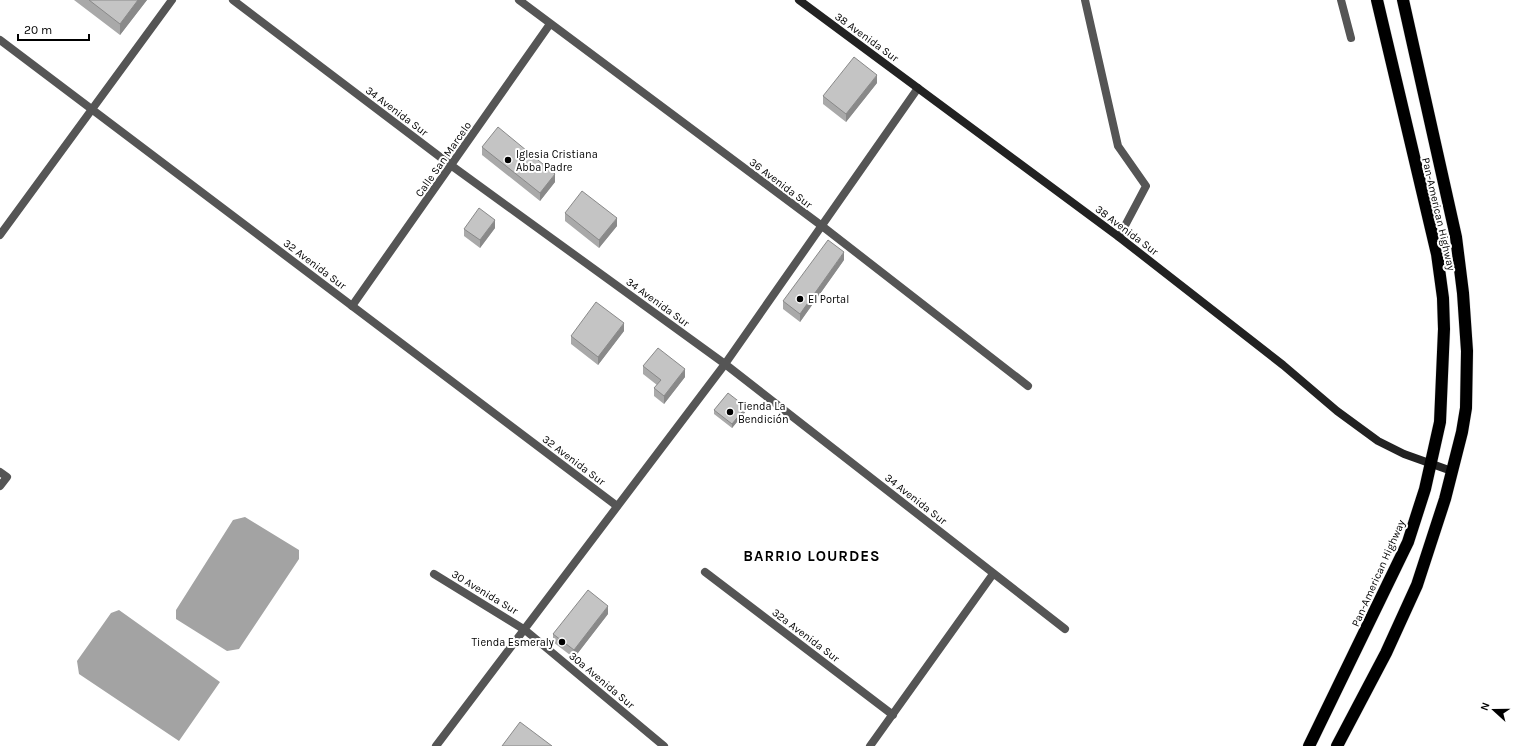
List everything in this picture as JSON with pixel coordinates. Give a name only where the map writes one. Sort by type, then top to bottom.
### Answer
[{"type":"highway","name":"Pan-American Highway","points":[[1309,746],[1408,542],[1431,465],[1440,422],[1442,393],[1443,298],[1435,246],[1377,0]]},
{"type":"highway","name":"Pan-American Highway","points":[[1337,746],[1389,646],[1417,585],[1434,535],[1452,471],[1466,408],[1467,351],[1463,293],[1456,237],[1403,0]]},
{"type":"highway","points":[[1434,535],[1434,514],[1454,431],[1466,408]]},
{"type":"main road","name":"38 Avenida Sur","points":[[799,0],[1119,237],[1283,365],[1337,411],[1378,441],[1392,449],[1431,465],[1446,469]]},
{"type":"street","points":[[0,236],[172,0]]},
{"type":"street","name":"34 Avenida Sur","points":[[232,0],[452,166],[725,364],[1065,629]]},
{"type":"street","name":"36 Avenida Sur","points":[[519,0],[822,226],[1028,386]]},
{"type":"street","points":[[1085,0],[1118,146],[1146,186],[1119,237]]},
{"type":"street","points":[[1341,0],[1352,38]]},
{"type":"street","name":"Calle San Marcelo","points":[[352,306],[452,166],[550,24]]},
{"type":"street","name":"32 Avenida Sur","points":[[0,40],[617,506]]},
{"type":"street","points":[[436,746],[725,364],[918,88]]},
{"type":"street","points":[[0,472],[7,477],[0,486]]},
{"type":"street","name":"32a Avenida Sur","points":[[705,572],[893,715]]},
{"type":"street","name":"30 Avenida Sur","points":[[434,574],[525,630]]},
{"type":"street","points":[[870,746],[993,574]]},
{"type":"street","name":"30a Avenida Sur","points":[[525,630],[664,746]]},
{"type":"shaded area","points":[[245,517],[299,550],[299,559],[239,649],[227,651],[176,619],[176,610],[233,520]]},
{"type":"shaded area","points":[[119,610],[220,682],[179,741],[79,674],[77,661],[111,613]]},
{"type":"building","points":[[89,0],[138,0],[120,24]]},
{"type":"building","points":[[854,57],[877,75],[846,114],[823,96]]},
{"type":"building","points":[[498,127],[555,174],[540,193],[482,147]]},
{"type":"building","points":[[582,191],[617,218],[599,240],[565,213]]},
{"type":"building","points":[[479,208],[495,220],[480,240],[464,229]]},
{"type":"building","points":[[828,240],[844,252],[800,314],[783,301]]},
{"type":"building","points":[[596,302],[624,323],[598,357],[571,336]]},
{"type":"building","points":[[658,348],[685,369],[664,396],[654,388],[661,380],[643,366]]},
{"type":"building","name":"Tienda La Bendición","points":[[728,393],[746,407],[732,424],[714,410]]},
{"type":"building","points":[[588,590],[608,606],[574,650],[553,634]]},
{"type":"building","points":[[520,722],[552,746],[502,746]]},
{"type":"place","name":"Iglesia Cristiana Abba Padre","points":[[508,160]]},
{"type":"place","name":"El Portal","points":[[800,299]]},
{"type":"place","name":"Tienda La Bendición","points":[[730,412]]},
{"type":"place","name":"Tienda Esmeraly","points":[[562,642]]},
{"type":"district","name":"BARRIO LOURDES","points":[[812,556]]}]
